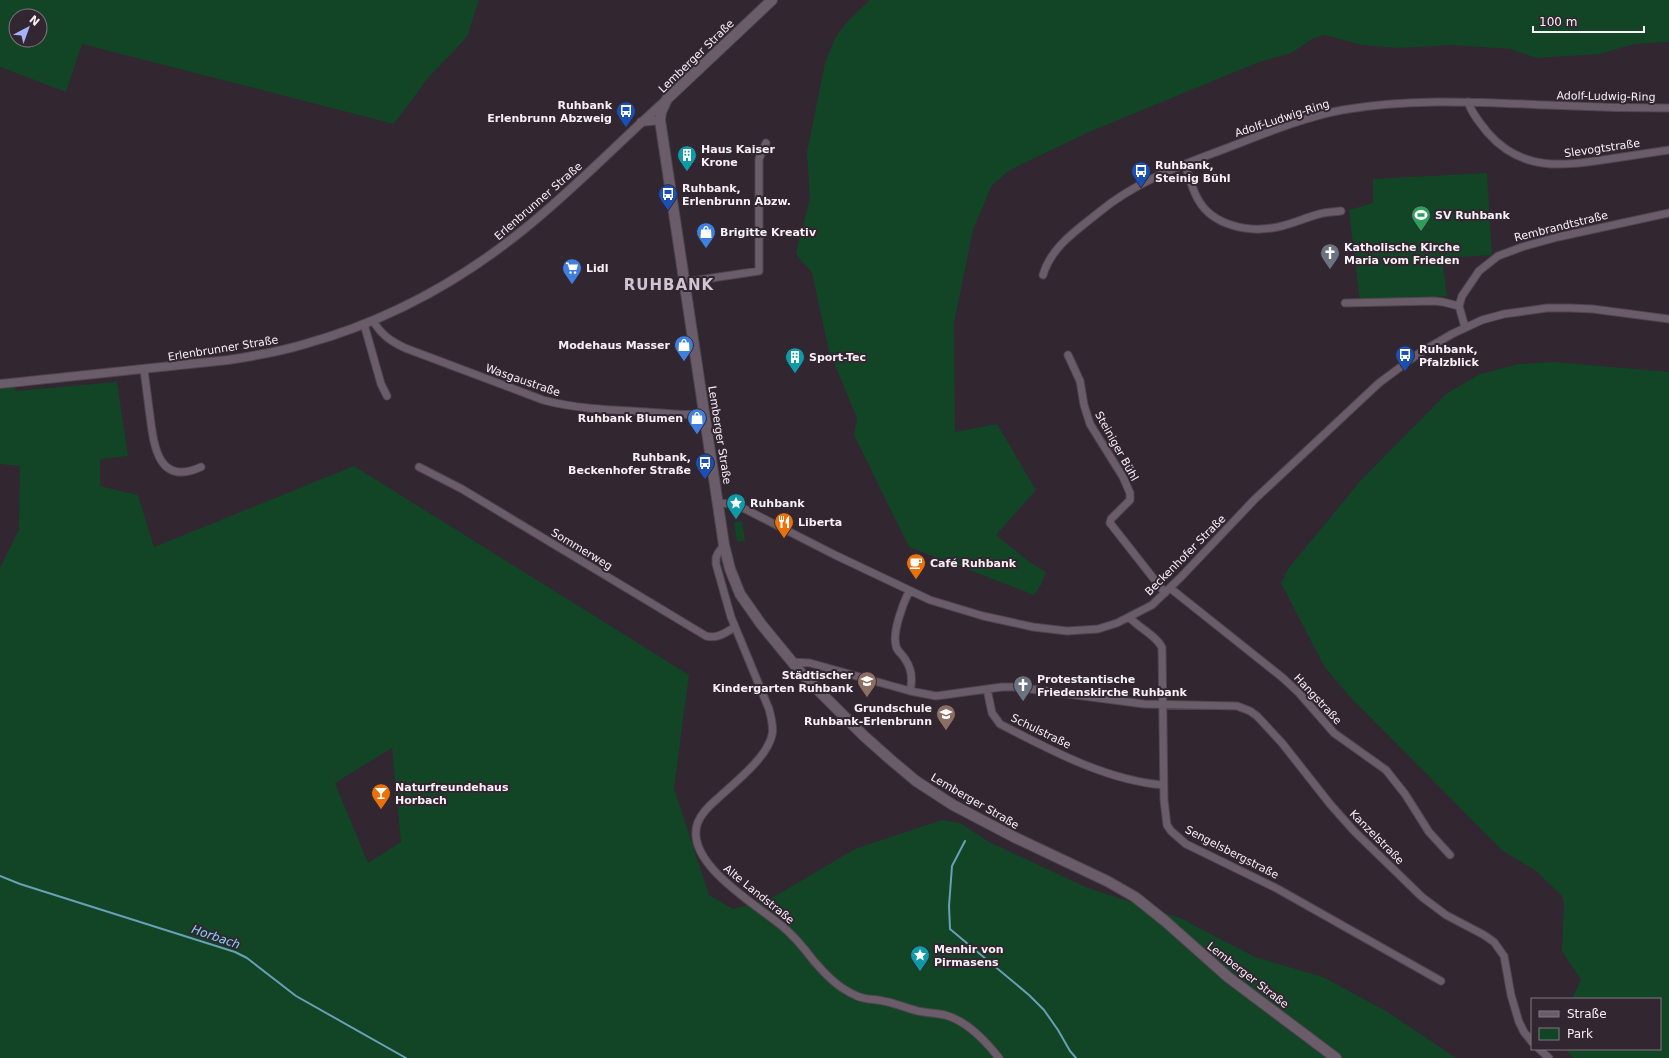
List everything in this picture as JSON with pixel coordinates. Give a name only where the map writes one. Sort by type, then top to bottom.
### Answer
[{"type":"main road","name":"Lemberger Straße","points":[[772,0],[667,98],[661,112],[660,120],[724,545],[734,581],[747,607],[807,680],[864,736],[916,781],[953,805],[992,826],[1107,881],[1134,897],[1165,921],[1228,978],[1336,1058]]},
{"type":"street","name":"Erlenbrunner Straße","points":[[0,384],[228,360],[263,354],[305,344],[364,324],[432,292],[498,250],[546,210],[667,98]]},
{"type":"street","name":"Adolf-Ludwig-Ring","points":[[1043,275],[1046,265],[1056,250],[1104,208],[1128,190],[1185,164],[1279,128],[1340,111],[1397,103],[1437,102],[1669,108]]},
{"type":"street","name":"Slevogtstraße","points":[[1468,102],[1473,114],[1494,139],[1510,152],[1530,161],[1554,165],[1581,164],[1669,150]]},
{"type":"street","points":[[641,122],[660,120]]},
{"type":"street","points":[[685,282],[758,271],[759,159],[766,143]]},
{"type":"street","points":[[1185,164],[1199,202],[1210,214],[1224,223],[1245,228],[1265,229],[1285,225],[1321,214],[1341,211]]},
{"type":"street","name":"Rembrandtstraße","points":[[1459,306],[1462,296],[1472,279],[1489,263],[1504,254],[1522,247],[1558,237],[1669,213]]},
{"type":"street","points":[[1345,304],[1443,302],[1459,306],[1465,327],[1482,320],[1504,314],[1547,308],[1593,309],[1669,318]]},
{"type":"street","name":"Wasgaustraße","points":[[373,320],[384,336],[392,342],[405,348],[553,403],[612,410],[688,415],[705,412]]},
{"type":"street","points":[[364,324],[381,384],[387,396]]},
{"type":"street","name":"Beckenhofer Straße","points":[[718,503],[732,504],[745,509],[930,600],[983,616],[1049,629],[1068,631],[1098,629],[1118,624],[1130,618],[1152,604],[1168,591],[1255,500],[1379,383],[1424,350],[1465,327]]},
{"type":"street","name":"Steiniger Bühl","points":[[1068,355],[1080,381],[1084,405],[1090,424],[1123,477],[1130,493],[1131,498],[1129,502],[1111,518],[1110,523],[1168,591]]},
{"type":"street","points":[[144,370],[151,430],[157,456],[166,466],[178,473],[192,472],[201,468]]},
{"type":"street","name":"Sommerweg","points":[[419,467],[469,493],[706,636],[712,638],[717,637],[735,627]]},
{"type":"street","name":"Alte Landstraße","points":[[724,545],[718,553],[716,564],[727,606],[769,708],[772,723],[772,734],[767,747],[754,763],[709,806],[698,822],[697,838],[700,851],[706,861],[724,880],[784,928],[801,945],[826,975],[846,991],[859,997],[881,1000],[958,1020],[980,1037],[999,1058]]},
{"type":"street","points":[[909,591],[898,622],[895,641],[911,673],[912,678],[910,691]]},
{"type":"street","name":"Hangstraße","points":[[1168,591],[1283,678],[1334,733],[1386,770],[1405,794],[1429,832],[1450,855]]},
{"type":"street","name":"Sengelsbergstraße","points":[[1130,618],[1137,626],[1161,645],[1163,785],[1168,825],[1171,831],[1181,840],[1276,888],[1441,981]]},
{"type":"street","points":[[791,662],[810,663],[910,691],[943,696],[987,689]]},
{"type":"street","name":"Kanzelstraße","points":[[987,689],[1015,687],[1161,705],[1237,706],[1250,711],[1257,716],[1282,743],[1330,804],[1376,853],[1435,907],[1494,942],[1504,956],[1511,995],[1519,1022],[1531,1041]]},
{"type":"street","name":"Schulstraße","points":[[987,689],[992,713],[1000,724],[1092,768],[1118,776],[1163,785]]},
{"type":"street","points":[[1540,1050],[1548,1058]]},
{"type":"green space","points":[[0,0],[479,0],[467,37],[428,78],[394,124],[82,44],[66,92],[0,67]]},
{"type":"green space","points":[[870,0],[1669,0],[1669,42],[1634,44],[1600,54],[1536,58],[1511,49],[1452,45],[1399,48],[1362,45],[1325,35],[1314,38],[1291,53],[1259,62],[1089,132],[1010,170],[992,185],[973,230],[954,323],[955,432],[997,424],[1036,490],[996,535],[1031,563],[1046,572],[1041,585],[1034,595],[909,547],[854,435],[857,418],[829,351],[812,273],[799,258],[796,252],[810,199],[807,152],[825,63],[835,38],[847,22]]},
{"type":"green space","name":"SV Ruhbank","points":[[1487,173],[1492,255],[1442,258],[1447,296],[1360,302],[1349,210],[1373,203],[1373,179]]},
{"type":"green space","points":[[1554,362],[1669,372],[1669,1058],[1573,1058],[1566,1050],[1661,1050],[1661,998],[1572,998],[1581,980],[1562,951],[1564,903],[1562,896],[1536,871],[1503,851],[1349,696],[1324,666],[1281,583],[1288,569],[1361,480],[1446,394],[1480,374],[1519,364]]},
{"type":"green space","points":[[117,382],[128,456],[100,459],[100,486],[138,495],[154,547],[354,466],[689,675],[674,788],[709,895],[733,909],[770,899],[855,849],[942,820],[960,823],[989,842],[1088,888],[1180,918],[1255,957],[1323,977],[1386,1011],[1456,1058],[0,1058],[0,568],[19,530],[20,466],[0,464],[0,389],[15,387],[15,391]],"holes":[[[392,748],[401,842],[368,863],[335,783]]]},
{"type":"green space","points":[[742,521],[745,541],[737,542],[734,522]]},
{"type":"waterway","points":[[965,841],[952,866],[949,906],[950,929],[1029,995],[1044,1010],[1076,1058]]},
{"type":"waterway","name":"Horbach","points":[[0,876],[20,884],[235,952],[247,958],[296,996],[406,1058]]},
{"type":"place","name":"Ruhbank Erlenbrunn Abzweig","points":[[626,128]]},
{"type":"place","name":"Haus Kaiser Krone","points":[[687,172]]},
{"type":"place","name":"Ruhbank, Steinig Bühl","points":[[1141,188]]},
{"type":"place","name":"Ruhbank, Erlenbrunn Abzw.","points":[[668,211]]},
{"type":"place","name":"SV Ruhbank","points":[[1421,232]]},
{"type":"place","name":"Brigitte Kreativ","points":[[706,249]]},
{"type":"place","name":"Katholische Kirche Maria vom Frieden","points":[[1330,270]]},
{"type":"place","name":"Lidl","points":[[572,285]]},
{"type":"place","name":"Modehaus Masser","points":[[684,362]]},
{"type":"place","name":"Ruhbank, Pfalzblick","points":[[1405,372]]},
{"type":"place","name":"Sport-Tec","points":[[795,374]]},
{"type":"place","name":"Ruhbank Blumen","points":[[697,435]]},
{"type":"place","name":"Ruhbank, Beckenhofer Straße","points":[[705,480]]},
{"type":"place","name":"Ruhbank","points":[[736,520]]},
{"type":"place","name":"Liberta","points":[[784,539]]},
{"type":"place","name":"Café Ruhbank","points":[[916,580]]},
{"type":"place","name":"Städtischer Kindergarten Ruhbank","points":[[867,698]]},
{"type":"place","name":"Protestantische Friedenskirche Ruhbank","points":[[1023,702]]},
{"type":"place","name":"Grundschule Ruhbank-Erlenbrunn","points":[[946,731]]},
{"type":"place","name":"Naturfreundehaus Horbach","points":[[381,810]]},
{"type":"place","name":"Menhir von Pirmasens","points":[[920,972]]},
{"type":"district","name":"RUHBANK","points":[[669,285]]}]
